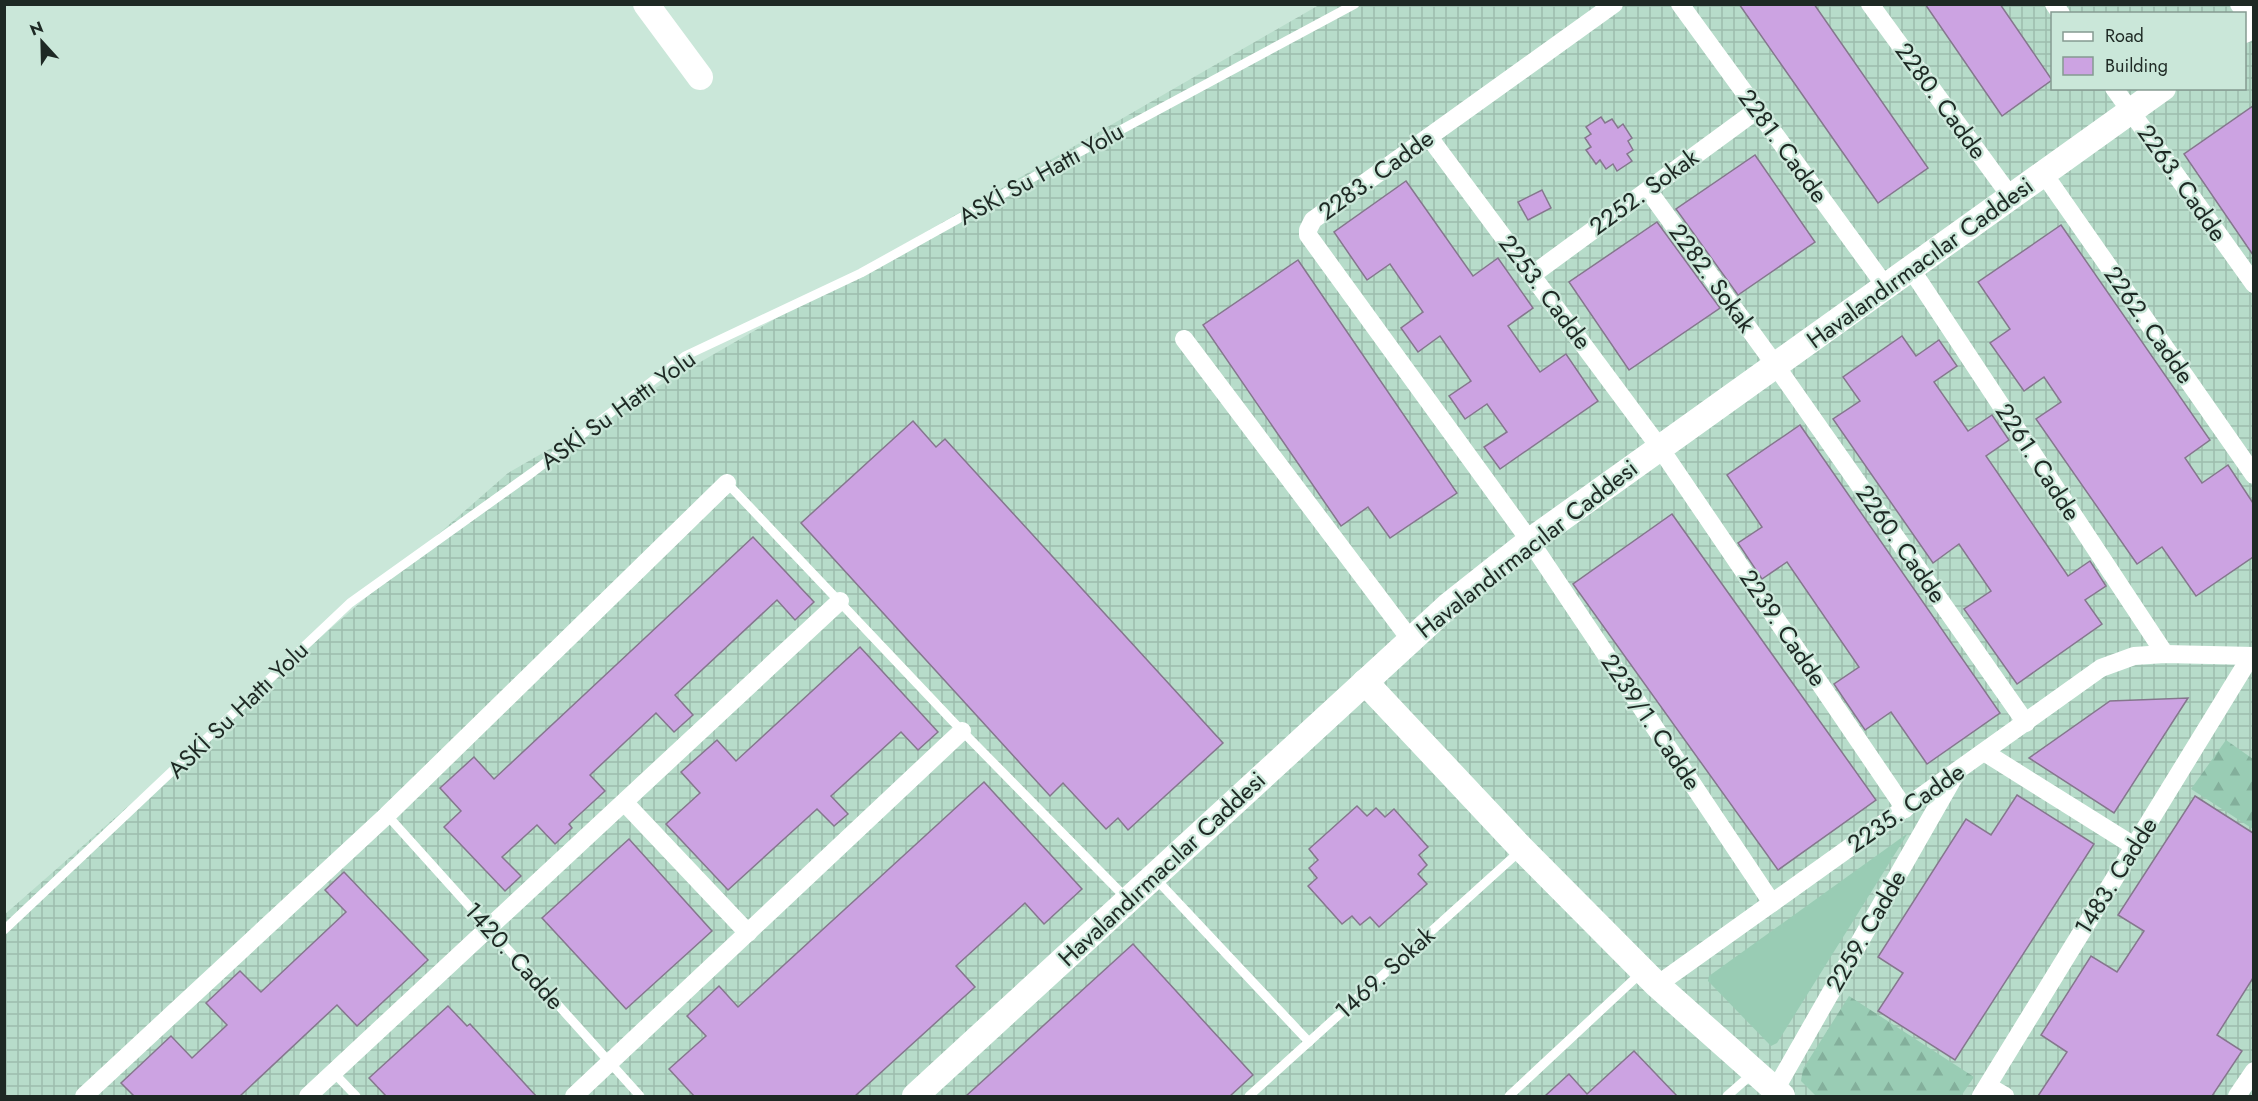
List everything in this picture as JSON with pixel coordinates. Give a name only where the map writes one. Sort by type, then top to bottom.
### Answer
[{"type":"street","points":[[646,4],[700,77]]},
{"type":"street","name":"2283. Cadde","points":[[1530,541],[1308,235],[1308,230],[1312,220],[1614,4]]},
{"type":"street","name":"2281. Cadde","points":[[1680,4],[1886,287]]},
{"type":"street","name":"2280. Cadde","points":[[1870,4],[2011,197]]},
{"type":"street","name":"2263. Cadde","points":[[2116,90],[2253,284]]},
{"type":"street","name":"Havalandırmacılar Caddesi","points":[[915,1096],[1448,606],[1530,541],[2160,90]]},
{"type":"street","name":"2252. Sokak","points":[[1532,275],[1757,110]]},
{"type":"street","name":"2253. Cadde","points":[[1429,137],[1660,448]]},
{"type":"street","name":"2262. Cadde","points":[[2044,174],[2253,475]]},
{"type":"street","name":"2282. Sokak","points":[[1648,190],[1776,366]]},
{"type":"street","name":"2261. Cadde","points":[[1911,269],[2165,654]]},
{"type":"street","points":[[1184,339],[1410,639]]},
{"type":"street","name":"2260. Cadde","points":[[1776,366],[2026,723]]},
{"type":"street","name":"2239. Cadde","points":[[1660,448],[1905,809]]},
{"type":"street","points":[[84,1096],[387,815],[728,483]]},
{"type":"street","name":"2239/1. Cadde","points":[[1530,541],[1772,903]]},
{"type":"street","points":[[308,1096],[840,601]]},
{"type":"street","name":"2235. Cadde","points":[[1650,978],[1772,903],[2101,668],[2134,656],[2165,654],[2252,656]]},
{"type":"street","name":"1483. Cadde","points":[[1984,1091],[2252,656]]},
{"type":"street","points":[[1365,682],[1522,849],[1650,978],[1778,1093]]},
{"type":"street","points":[[574,1096],[962,731]]},
{"type":"street","points":[[1984,752],[2134,846]]},
{"type":"street","name":"2259. Cadde","points":[[1778,1093],[1957,772]]},
{"type":"street","points":[[625,803],[748,933]]},
{"type":"street","points":[[2237,1096],[2253,1071]]},
{"type":"street","points":[[1984,1091],[2005,1096]]},
{"type":"lane","name":"ASKİ Su Hattı Yolu","points":[[4,930],[350,603],[533,472],[685,356],[861,273],[1355,4]]},
{"type":"lane","points":[[728,483],[962,731],[1127,899]]},
{"type":"lane","name":"1420. Cadde","points":[[387,815],[640,1096]]},
{"type":"lane","name":"1469. Sokak","points":[[1249,1096],[1522,849]]},
{"type":"lane","points":[[1153,876],[1309,1042]]},
{"type":"lane","points":[[1509,1096],[1650,978]]},
{"type":"lane","points":[[1727,1096],[1754,1072]]},
{"type":"lane","points":[[334,1073],[356,1096]]},
{"type":"shaded area","points":[[1319,5],[2253,5],[2253,1096],[5,1096],[4,915],[508,473]]},
{"type":"green space","points":[[2226,740],[2253,759],[2253,829],[2191,789]]},
{"type":"green space","points":[[1908,833],[1777,1043],[1771,1046],[1708,981],[1709,976]]},
{"type":"green space","points":[[1849,996],[1974,1077],[1961,1096],[1816,1096],[1801,1081],[1803,1069]]},
{"type":"building","points":[[1739,4],[1814,4],[1928,168],[1878,203]]},
{"type":"building","points":[[1925,4],[2000,4],[2051,79],[2002,116]]},
{"type":"building","points":[[2253,106],[2253,255],[2184,154]]},
{"type":"building","points":[[1601,117],[1605,123],[1612,119],[1618,128],[1623,124],[1632,138],[1628,141],[1633,150],[1627,154],[1632,161],[1617,171],[1613,164],[1606,169],[1600,160],[1596,164],[1586,150],[1591,147],[1585,138],[1591,134],[1586,127]]},
{"type":"building","points":[[1755,155],[1815,242],[1738,295],[1676,209]]},
{"type":"building","points":[[1406,181],[1473,276],[1498,258],[1533,308],[1508,326],[1540,372],[1566,354],[1598,401],[1500,469],[1484,447],[1507,432],[1487,404],[1465,419],[1449,396],[1471,381],[1440,336],[1418,352],[1401,328],[1423,312],[1390,264],[1367,280],[1334,232]]},
{"type":"building","points":[[1542,190],[1551,208],[1528,220],[1518,202]]},
{"type":"building","points":[[1657,222],[1720,308],[1629,370],[1569,282]]},
{"type":"building","points":[[2061,225],[2210,440],[2185,458],[2202,483],[2228,465],[2253,503],[2253,557],[2196,596],[2162,547],[2137,564],[2036,419],[2061,402],[2044,377],[2024,391],[1990,343],[2010,329],[1978,282]]},
{"type":"building","points":[[1298,260],[1457,493],[1390,538],[1368,507],[1341,526],[1203,325]]},
{"type":"building","points":[[1902,336],[1916,356],[1939,340],[1957,366],[1934,382],[1968,431],[1992,415],[2009,440],[1986,456],[2068,576],[2090,561],[2106,586],[2085,600],[2102,624],[2017,684],[1964,609],[1991,591],[1959,544],[1933,563],[1833,419],[1860,401],[1843,377]]},
{"type":"building","points":[[913,421],[936,447],[945,439],[1223,743],[1128,830],[1118,818],[1106,829],[1063,783],[1050,796],[801,523]]},
{"type":"building","points":[[1800,425],[2000,713],[1927,764],[1891,712],[1865,730],[1834,684],[1859,667],[1787,562],[1762,579],[1738,543],[1762,527],[1727,475]]},
{"type":"building","points":[[1672,514],[1876,800],[1778,870],[1573,584]]},
{"type":"building","points":[[753,537],[814,602],[795,620],[777,600],[675,695],[693,715],[674,732],[656,713],[590,775],[605,791],[569,824],[572,828],[555,844],[537,825],[502,857],[521,876],[505,891],[444,827],[461,811],[440,788],[474,757],[494,779]]},
{"type":"building","points":[[860,647],[938,732],[918,750],[901,732],[831,796],[848,814],[834,826],[817,809],[728,890],[666,824],[700,793],[681,772],[717,740],[736,761]]},
{"type":"building","points":[[2188,698],[2114,813],[2029,758],[2110,701]]},
{"type":"building","points":[[984,782],[1082,889],[1044,924],[1025,903],[956,966],[975,987],[855,1096],[694,1096],[669,1069],[706,1036],[687,1016],[719,986],[738,1007]]},
{"type":"building","points":[[2017,795],[2094,844],[1955,1060],[1878,1011],[1903,973],[1878,957],[1966,819],[1991,835]]},
{"type":"building","points":[[2195,796],[2253,833],[2253,978],[2217,1035],[2242,1051],[2212,1096],[2038,1096],[2067,1052],[2041,1035],[2091,956],[2117,972],[2144,931],[2118,915]]},
{"type":"building","points":[[1357,806],[1367,816],[1376,808],[1385,817],[1394,809],[1428,847],[1419,855],[1427,865],[1418,874],[1427,884],[1379,927],[1370,917],[1360,925],[1352,916],[1342,924],[1308,886],[1317,878],[1309,868],[1318,860],[1309,849]]},
{"type":"building","points":[[629,839],[712,931],[626,1009],[542,918]]},
{"type":"building","points":[[344,872],[428,960],[357,1026],[337,1005],[240,1096],[134,1096],[121,1083],[171,1036],[192,1058],[227,1025],[206,1003],[240,971],[261,992],[346,912],[325,890]]},
{"type":"building","points":[[1133,944],[1253,1075],[1230,1096],[966,1096]]},
{"type":"building","points":[[448,1006],[467,1026],[470,1024],[536,1096],[386,1096],[369,1078]]},
{"type":"building","points":[[1634,1051],[1677,1096],[1545,1096],[1569,1074],[1587,1094]]}]
